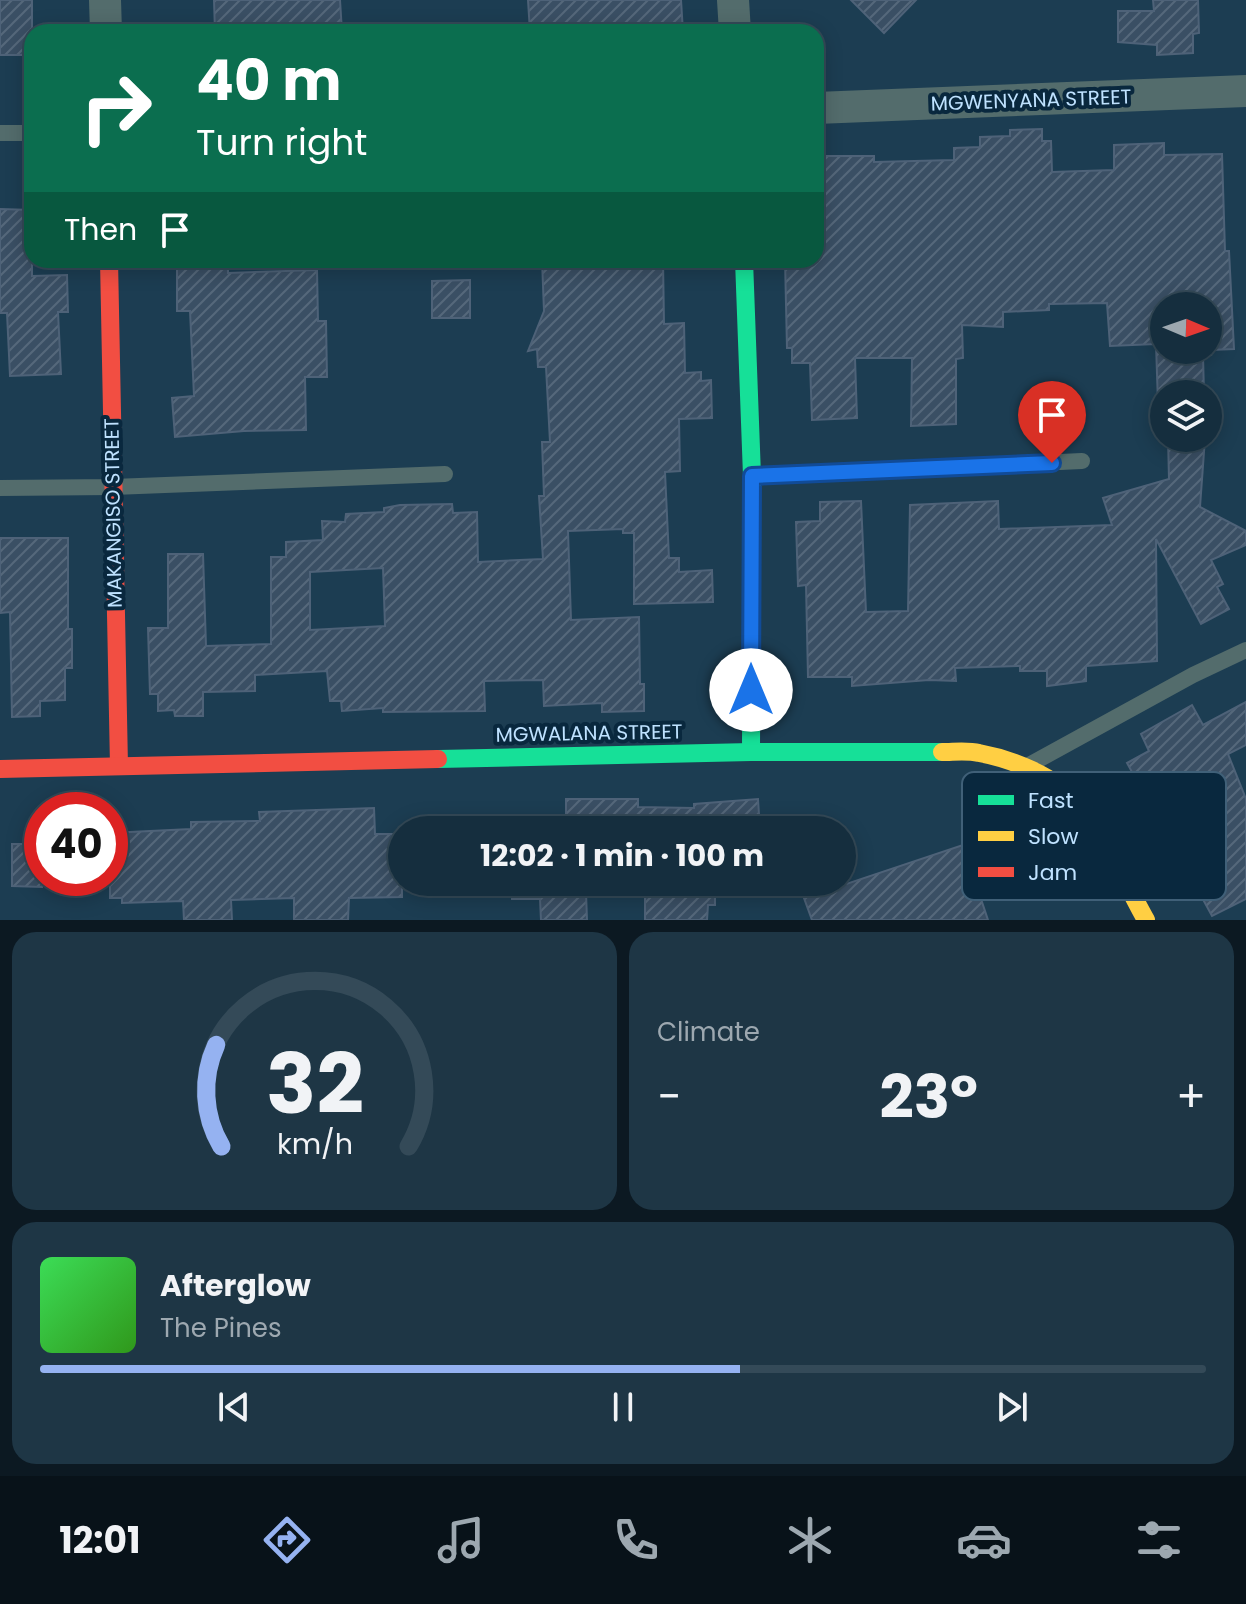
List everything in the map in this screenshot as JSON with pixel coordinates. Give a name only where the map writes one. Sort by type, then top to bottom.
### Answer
[{"type":"street","points":[[105,0],[106,24]]},
{"type":"street","points":[[733,0],[734,24]]},
{"type":"street","name":"MGWENYANA STREET","points":[[824,108],[1246,91]]},
{"type":"street","name":"MAKANGISO STREET","points":[[109,268],[119,766]]},
{"type":"street","points":[[744,268],[752,476],[751,752]]},
{"type":"street","name":"MGWALANA STREET","points":[[0,769],[751,752],[977,752],[1032,772]]},
{"type":"street","name":"MGWALANA STREET","points":[[1135,900],[1146,920]]},
{"type":"lane","points":[[0,133],[24,133]]},
{"type":"lane","points":[[752,476],[1082,461]]},
{"type":"lane","points":[[0,488],[113,487],[445,474]]},
{"type":"lane","points":[[1024,768],[1193,675],[1246,650]]},
{"type":"building","points":[[0,0],[32,0],[32,24],[24,24],[24,55],[0,55]]},
{"type":"building","points":[[214,0],[340,0],[342,24],[215,24]]},
{"type":"building","points":[[528,0],[681,0],[682,24],[530,24]]},
{"type":"building","points":[[851,0],[916,0],[884,33]]},
{"type":"building","points":[[1153,0],[1198,0],[1199,33],[1193,34],[1193,53],[1157,55],[1157,45],[1118,42],[1118,11],[1154,11]]},
{"type":"building","points":[[1042,129],[1042,141],[1051,141],[1052,172],[1114,170],[1114,145],[1164,143],[1164,155],[1222,154],[1225,251],[1229,251],[1234,349],[1222,350],[1222,292],[1150,292],[1150,344],[1110,346],[1107,303],[1049,304],[1049,310],[1003,312],[1003,327],[962,325],[963,358],[956,359],[956,424],[911,426],[912,358],[855,358],[857,418],[812,420],[810,363],[792,363],[792,348],[787,348],[785,268],[824,268],[824,156],[874,156],[874,162],[954,160],[954,148],[980,147],[980,137],[1010,136],[1010,130]]},
{"type":"building","points":[[0,209],[24,210],[24,268],[32,268],[32,276],[67,275],[68,312],[58,312],[61,374],[10,376],[7,313],[0,313]]},
{"type":"building","points":[[177,268],[228,268],[228,273],[317,270],[318,321],[326,321],[327,377],[305,377],[306,430],[175,437],[172,398],[194,396],[190,311],[177,311]]},
{"type":"building","points":[[542,268],[663,268],[664,324],[684,323],[685,373],[701,372],[701,381],[711,380],[712,418],[679,419],[680,471],[665,472],[669,558],[679,558],[679,572],[712,570],[713,602],[634,604],[634,533],[623,533],[623,529],[568,531],[571,620],[639,617],[640,684],[644,684],[644,711],[602,712],[602,703],[544,706],[543,680],[484,681],[485,711],[383,712],[383,708],[342,711],[341,701],[330,701],[327,671],[255,675],[255,691],[203,692],[203,716],[175,716],[174,710],[158,711],[158,694],[150,694],[148,628],[168,628],[168,554],[203,554],[206,646],[271,644],[271,557],[286,557],[286,542],[323,540],[322,521],[345,522],[346,514],[384,512],[384,508],[400,505],[452,504],[453,513],[477,512],[478,562],[543,559],[539,496],[544,496],[542,442],[550,442],[546,367],[538,367],[537,349],[528,351],[544,311]],"holes":[[[383,568],[385,626],[310,630],[310,572]]]},
{"type":"building","points":[[470,280],[470,318],[432,318],[432,281]]},
{"type":"building","points":[[1157,364],[1203,364],[1204,380],[1157,380]]},
{"type":"building","points":[[1168,452],[1204,452],[1200,507],[1246,531],[1246,545],[1211,560],[1223,584],[1217,587],[1229,609],[1201,624],[1156,539],[1157,661],[1086,666],[1086,681],[1047,686],[1047,671],[1020,671],[1020,666],[955,668],[956,681],[852,686],[852,677],[808,677],[806,585],[798,586],[796,522],[820,521],[820,502],[861,501],[866,612],[908,611],[910,505],[998,501],[999,529],[1112,525],[1103,498],[1169,479]]},
{"type":"building","points":[[0,538],[68,538],[68,629],[72,629],[72,668],[65,668],[65,700],[40,701],[40,716],[12,717],[10,612],[0,613]]},
{"type":"building","points":[[1246,702],[1246,745],[1228,754],[1246,799],[1246,899],[1212,916],[1203,900],[1226,900],[1226,772],[1132,772],[1127,763],[1149,751],[1141,734],[1192,705],[1203,725]]},
{"type":"building","points":[[566,799],[638,799],[638,807],[694,808],[694,804],[758,799],[759,816],[566,816]]},
{"type":"building","points":[[374,808],[375,834],[388,834],[388,896],[402,897],[349,898],[348,920],[294,920],[294,898],[231,900],[232,920],[184,920],[183,901],[122,903],[122,898],[110,898],[128,896],[128,832],[191,829],[191,822],[260,821],[259,812]]},
{"type":"building","points":[[12,844],[24,844],[24,886],[12,886]]},
{"type":"building","points":[[962,845],[962,900],[981,900],[988,920],[812,920],[804,898],[856,896],[856,881]]},
{"type":"building","points":[[512,896],[586,896],[587,920],[541,920],[540,899],[512,899]]},
{"type":"building","points":[[645,896],[715,896],[715,905],[708,905],[707,920],[645,920]]},
{"type":"traffic: fast","points":[[744,268],[752,476],[751,752]]},
{"type":"traffic: fast","points":[[438,759],[751,752],[942,752]]},
{"type":"traffic: slow","points":[[942,752],[974,752],[1036,772]]},
{"type":"traffic: slow","points":[[1136,900],[1146,920]]},
{"type":"traffic: jam","points":[[109,268],[119,766]]},
{"type":"traffic: jam","points":[[0,769],[438,759]]},
{"type":"route","points":[[751,690],[752,476],[1052,463]]}]
